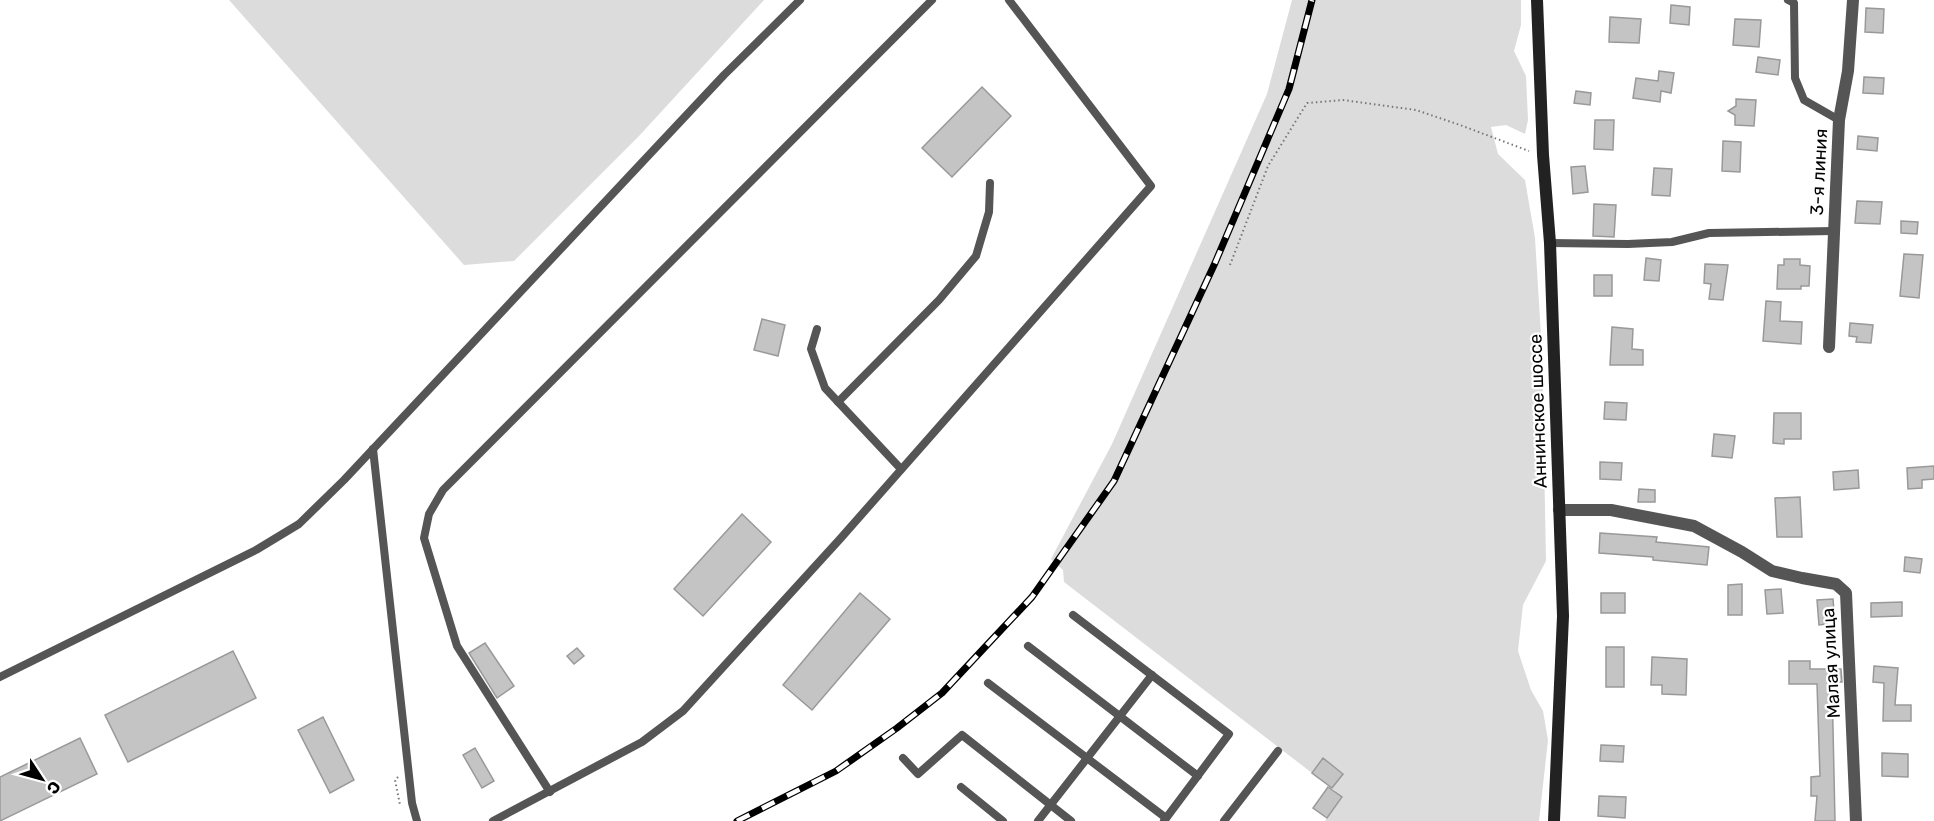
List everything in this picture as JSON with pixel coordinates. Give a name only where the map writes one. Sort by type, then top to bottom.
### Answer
[{"type":"main road","name":"Аннинское шоссе","points":[[1537,0],[1543,155],[1550,243],[1563,616],[1554,821]]},
{"type":"street","name":"3-я линия","points":[[1829,347],[1839,120],[1848,71],[1853,0]]},
{"type":"street","name":"Малая улица","points":[[1559,510],[1611,510],[1694,526],[1772,571],[1836,584],[1846,594],[1856,821]]},
{"type":"lane","points":[[0,677],[256,550],[299,524],[374,449],[724,75],[800,0]]},
{"type":"lane","points":[[550,792],[457,646],[424,538],[429,514],[443,490],[932,0]]},
{"type":"lane","points":[[493,821],[642,742],[683,711],[818,564],[1151,186],[1009,0]]},
{"type":"lane","points":[[1788,0],[1794,3],[1795,78],[1804,100],[1839,120]]},
{"type":"lane","points":[[838,402],[939,300],[976,256],[988,212],[990,183]]},
{"type":"lane","points":[[1550,243],[1628,244],[1672,242],[1709,233],[1833,231]]},
{"type":"lane","points":[[817,329],[811,349],[825,388],[901,469]]},
{"type":"lane","points":[[374,449],[412,803],[417,821]]},
{"type":"lane","points":[[988,683],[1165,820],[1229,734],[1073,615]]},
{"type":"lane","points":[[1028,646],[1198,776]]},
{"type":"lane","points":[[1038,821],[1152,675]]},
{"type":"lane","points":[[903,758],[918,774],[962,735],[1071,821]]},
{"type":"lane","points":[[1224,821],[1278,751]]},
{"type":"lane","points":[[961,787],[1003,821]]},
{"type":"path","points":[[1230,265],[1268,166],[1307,103],[1343,100],[1416,110],[1543,155]]},
{"type":"shaded area","points":[[229,0],[764,0],[639,136],[514,261],[464,265]]},
{"type":"shaded area","points":[[1292,0],[1521,0],[1521,25],[1514,51],[1526,76],[1528,120],[1525,134],[1506,125],[1491,127],[1498,154],[1525,180],[1535,238],[1542,352],[1546,561],[1523,605],[1518,651],[1531,690],[1543,711],[1548,740],[1539,821],[1325,821],[1342,798],[1332,788],[1343,773],[1323,758],[1312,773],[1064,582],[1063,570],[1051,559],[1112,444],[1267,94]]},
{"type":"building","points":[[1671,5],[1690,7],[1689,25],[1670,23]]},
{"type":"building","points":[[1866,8],[1884,9],[1883,33],[1865,32]]},
{"type":"building","points":[[1610,17],[1641,19],[1639,43],[1609,42]]},
{"type":"building","points":[[1735,19],[1761,20],[1759,47],[1733,45]]},
{"type":"building","points":[[1758,57],[1780,60],[1778,75],[1756,72]]},
{"type":"building","points":[[1659,71],[1674,73],[1671,93],[1661,91],[1660,102],[1633,98],[1636,78],[1658,81]]},
{"type":"building","points":[[1864,77],[1884,78],[1883,94],[1863,93]]},
{"type":"building","points":[[982,87],[1011,116],[952,177],[922,148]]},
{"type":"building","points":[[1576,91],[1591,93],[1590,105],[1574,103]]},
{"type":"building","points":[[1736,99],[1756,100],[1754,126],[1735,125],[1735,115],[1728,111],[1736,106]]},
{"type":"building","points":[[1595,120],[1614,120],[1613,150],[1594,149]]},
{"type":"building","points":[[1858,136],[1878,138],[1877,151],[1857,149]]},
{"type":"building","points":[[1723,141],[1741,142],[1740,172],[1722,171]]},
{"type":"building","points":[[1585,166],[1588,192],[1573,194],[1571,167]]},
{"type":"building","points":[[1654,168],[1672,169],[1670,196],[1652,195]]},
{"type":"building","points":[[1857,201],[1882,202],[1880,224],[1855,223]]},
{"type":"building","points":[[1594,204],[1616,205],[1614,237],[1593,236]]},
{"type":"building","points":[[1901,221],[1918,222],[1917,234],[1901,233]]},
{"type":"building","points":[[1904,254],[1923,255],[1919,298],[1900,296]]},
{"type":"building","points":[[1646,258],[1661,260],[1659,281],[1644,280]]},
{"type":"building","points":[[1784,259],[1800,259],[1800,265],[1810,266],[1809,286],[1801,286],[1801,289],[1777,289],[1778,265],[1784,265]]},
{"type":"building","points":[[1705,264],[1728,265],[1723,300],[1709,299],[1711,284],[1704,283]]},
{"type":"building","points":[[1594,275],[1612,275],[1612,296],[1594,296]]},
{"type":"building","points":[[1766,301],[1781,302],[1780,321],[1802,322],[1801,344],[1763,341]]},
{"type":"building","points":[[762,319],[785,325],[778,356],[754,350]]},
{"type":"building","points":[[1850,323],[1873,325],[1871,343],[1856,342],[1857,337],[1849,336]]},
{"type":"building","points":[[1612,327],[1633,329],[1632,349],[1643,350],[1643,365],[1610,365]]},
{"type":"building","points":[[1605,402],[1627,403],[1626,420],[1604,419]]},
{"type":"building","points":[[1774,413],[1801,413],[1801,439],[1784,439],[1784,444],[1773,443]]},
{"type":"building","points":[[1714,434],[1735,436],[1732,458],[1712,456]]},
{"type":"building","points":[[1600,462],[1622,463],[1621,480],[1600,479]]},
{"type":"building","points":[[1934,466],[1934,479],[1922,480],[1922,488],[1908,489],[1907,468]]},
{"type":"building","points":[[1858,470],[1859,488],[1834,490],[1833,472]]},
{"type":"building","points":[[1639,489],[1655,490],[1655,502],[1638,502]]},
{"type":"building","points":[[1800,497],[1802,537],[1777,537],[1775,498]]},
{"type":"building","points":[[742,514],[771,542],[703,616],[674,589]]},
{"type":"building","points":[[1600,533],[1657,537],[1656,542],[1709,547],[1707,565],[1653,560],[1653,557],[1599,553]]},
{"type":"building","points":[[1905,557],[1922,559],[1920,573],[1904,571]]},
{"type":"building","points":[[1742,584],[1742,615],[1728,615],[1728,585]]},
{"type":"building","points":[[1781,589],[1783,613],[1767,614],[1765,590]]},
{"type":"building","points":[[860,593],[890,619],[812,710],[783,685]]},
{"type":"building","points":[[1601,593],[1625,593],[1625,613],[1601,613]]},
{"type":"building","points":[[1833,599],[1835,623],[1819,625],[1817,600]]},
{"type":"building","points":[[1902,602],[1902,616],[1871,617],[1871,603]]},
{"type":"building","points":[[485,643],[514,686],[497,698],[469,653]]},
{"type":"building","points":[[1606,647],[1624,647],[1624,687],[1606,687]]},
{"type":"building","points":[[577,648],[584,656],[574,664],[567,656]]},
{"type":"building","points":[[233,651],[256,698],[128,762],[105,715]]},
{"type":"building","points":[[1652,657],[1687,659],[1686,695],[1662,694],[1662,685],[1651,685]]},
{"type":"building","points":[[1789,661],[1810,661],[1810,669],[1841,669],[1842,682],[1832,682],[1835,821],[1815,821],[1817,796],[1811,796],[1811,777],[1820,776],[1817,684],[1789,684]]},
{"type":"building","points":[[1874,666],[1898,668],[1895,705],[1911,705],[1911,721],[1883,721],[1884,683],[1873,682]]},
{"type":"building","points":[[323,717],[354,780],[330,793],[298,730]]},
{"type":"building","points":[[80,738],[97,774],[0,821],[0,777]]},
{"type":"building","points":[[1601,745],[1624,746],[1623,762],[1600,761]]},
{"type":"building","points":[[475,748],[494,781],[482,788],[463,755]]},
{"type":"building","points":[[1882,753],[1908,754],[1908,777],[1882,776]]},
{"type":"building","points":[[1323,758],[1343,774],[1332,788],[1312,773]]},
{"type":"building","points":[[1328,787],[1342,797],[1327,818],[1313,808]]},
{"type":"building","points":[[1599,796],[1626,797],[1625,818],[1598,816]]},
{"type":"railway","points":[[737,821],[836,771],[942,693],[1032,597],[1114,481],[1215,263],[1289,89],[1312,0]]}]
